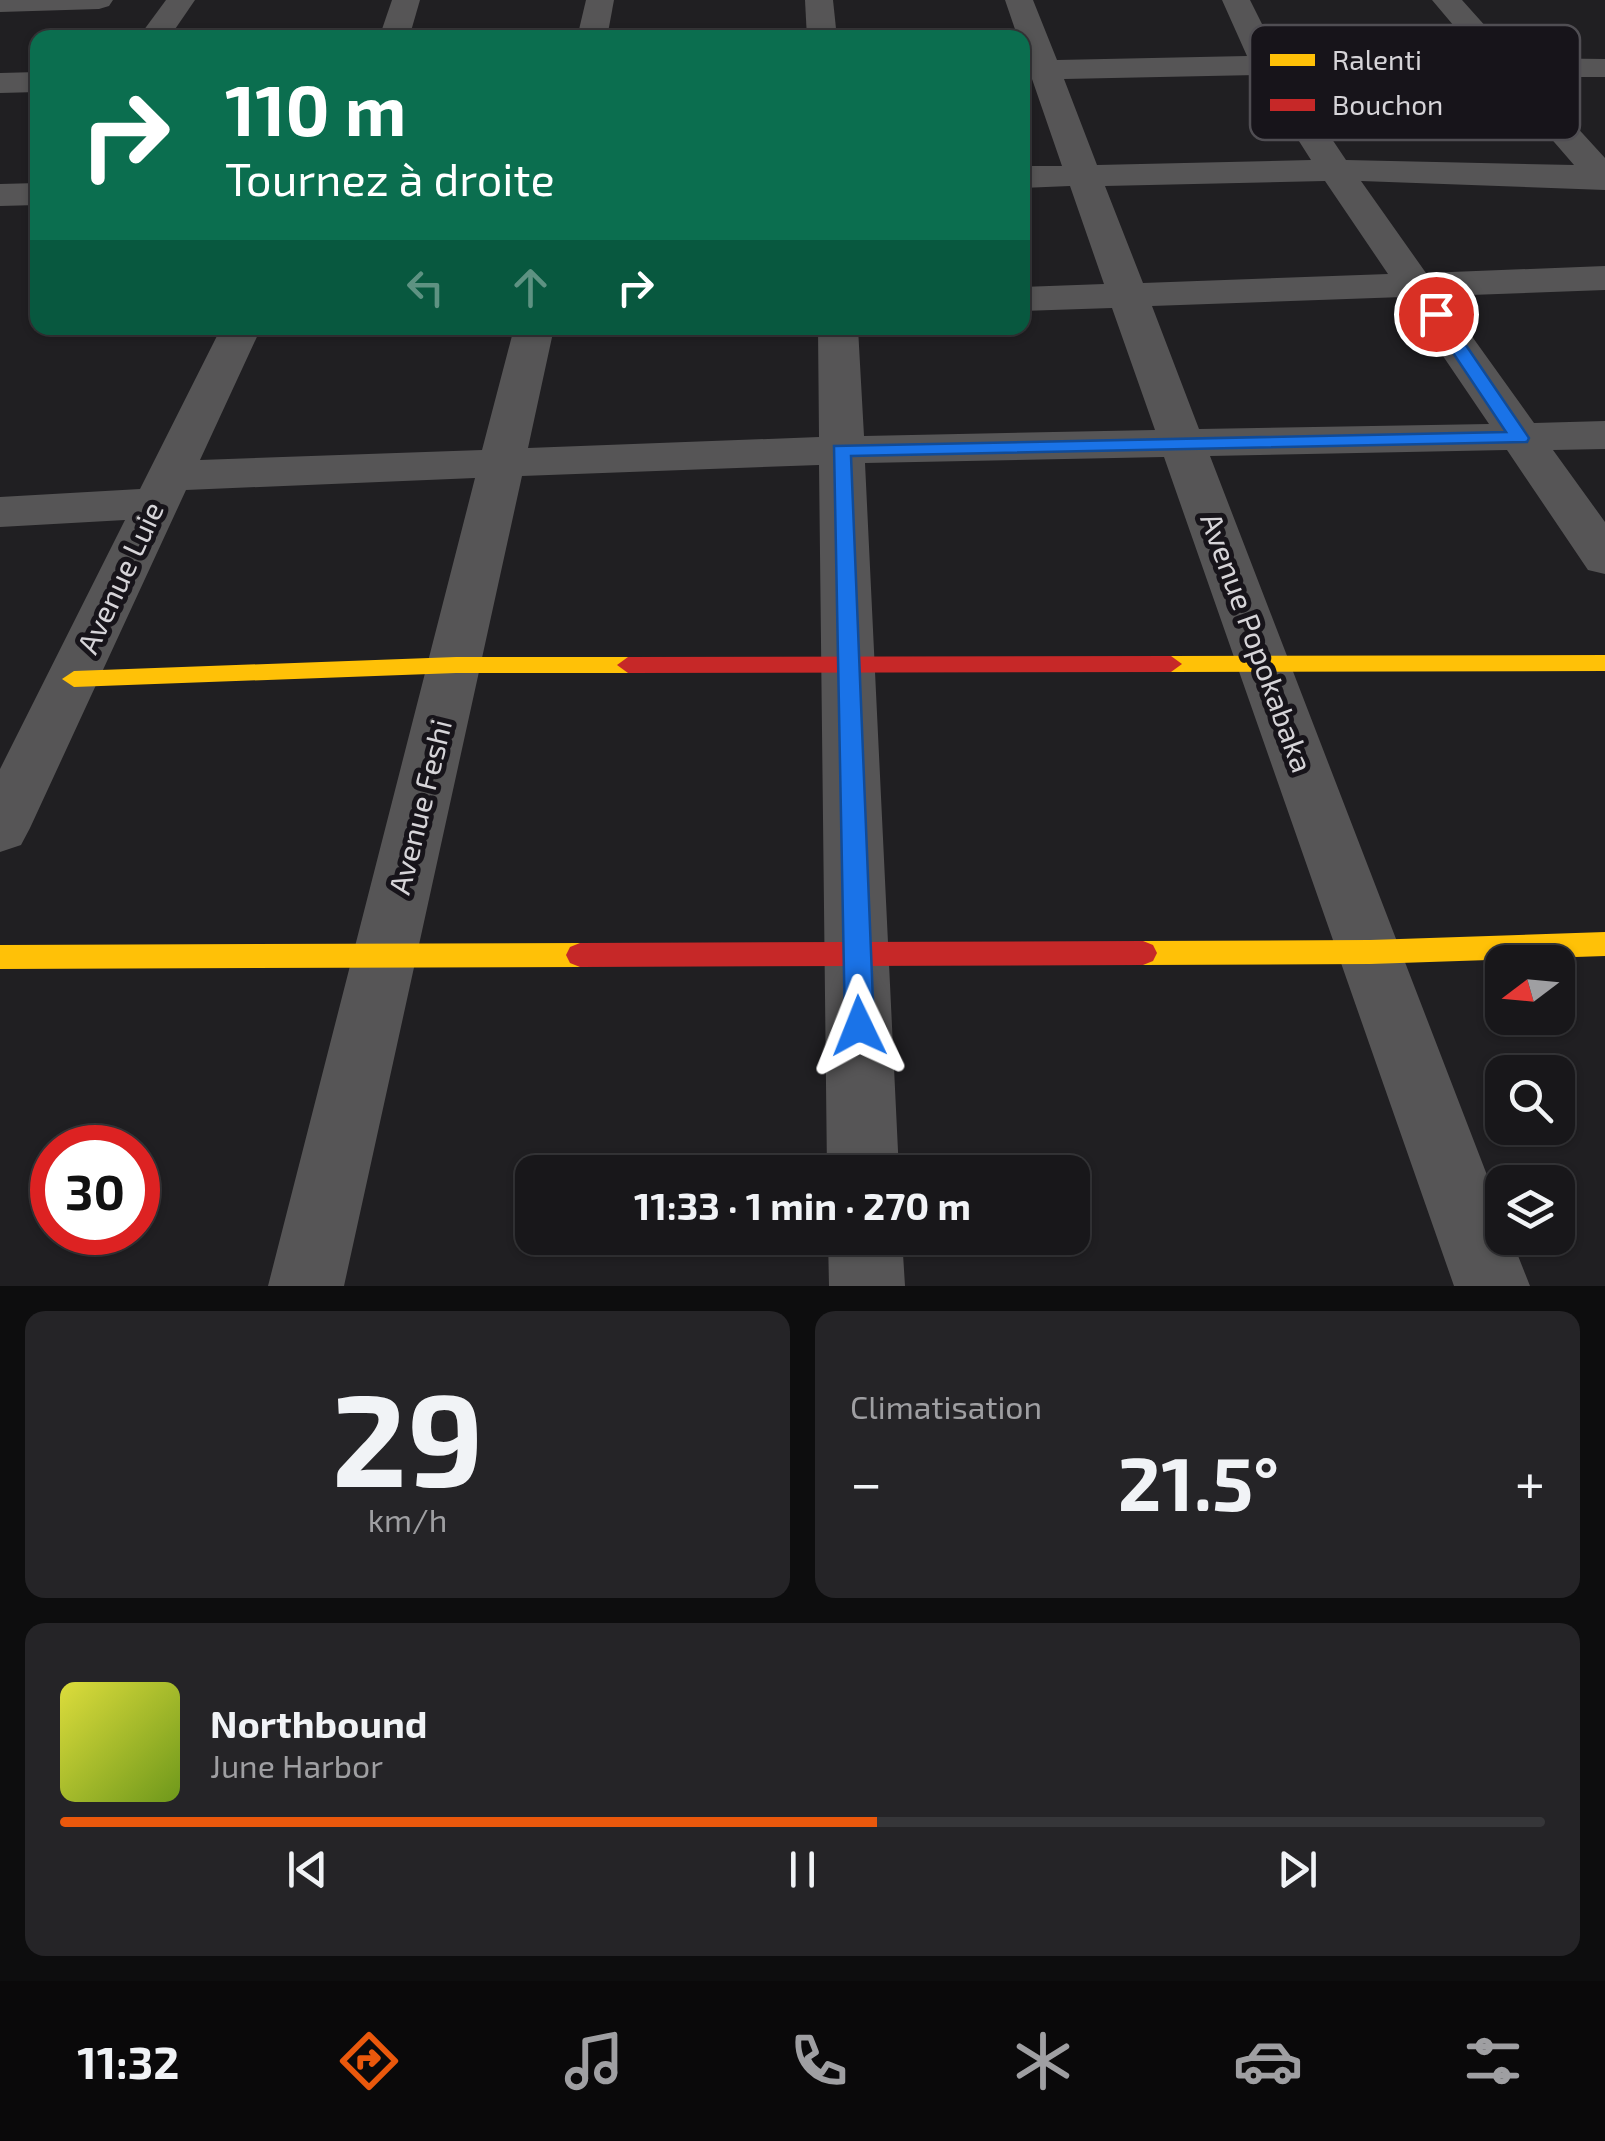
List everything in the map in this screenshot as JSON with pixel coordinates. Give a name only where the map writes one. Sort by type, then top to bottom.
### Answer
[{"type":"street","points":[[0,3],[99,0]]},
{"type":"street","points":[[159,30],[180,0]]},
{"type":"street","points":[[397,30],[406,0]]},
{"type":"street","points":[[594,30],[600,0]]},
{"type":"street","points":[[819,0],[821,30]]},
{"type":"street","name":"Avenue Popokabaka","points":[[1019,0],[1025,30]]},
{"type":"street","points":[[1236,0],[1250,29]]},
{"type":"street","points":[[1446,0],[1468,25]]},
{"type":"street","points":[[1034,70],[1250,65]]},
{"type":"street","name":"Avenue Popokabaka","points":[[1034,70],[1129,295],[1492,1286]]},
{"type":"street","points":[[0,83],[30,82]]},
{"type":"street","points":[[1316,140],[1605,558]]},
{"type":"street","points":[[1571,140],[1604,177]]},
{"type":"street","points":[[1030,177],[1335,170],[1604,177]]},
{"type":"street","points":[[0,195],[30,194]]},
{"type":"street","points":[[1030,299],[1605,278]]},
{"type":"street","name":"Avenue Luie","points":[[0,828],[237,335]]},
{"type":"street","name":"Avenue Feshi","points":[[306,1286],[532,335]]},
{"type":"street","points":[[838,335],[863,1155]]},
{"type":"street","points":[[0,512],[162,489],[502,462],[841,450],[1605,435]]},
{"type":"street","points":[[74,679],[456,665],[1605,663]]},
{"type":"street","points":[[0,957],[1370,952],[1605,944]]},
{"type":"street","points":[[866,1255],[867,1286]]},
{"type":"traffic: slow","points":[[1171,664],[1605,663]]},
{"type":"traffic: slow","points":[[74,679],[456,665],[628,665]]},
{"type":"traffic: slow","points":[[1143,953],[1370,952],[1605,944]]},
{"type":"traffic: slow","points":[[0,957],[580,955]]},
{"type":"traffic: jam","points":[[628,665],[1171,664]]},
{"type":"traffic: jam","points":[[580,955],[1143,953]]},
{"type":"route","points":[[859,1026],[841,450],[1520,438],[1436,314]]}]
